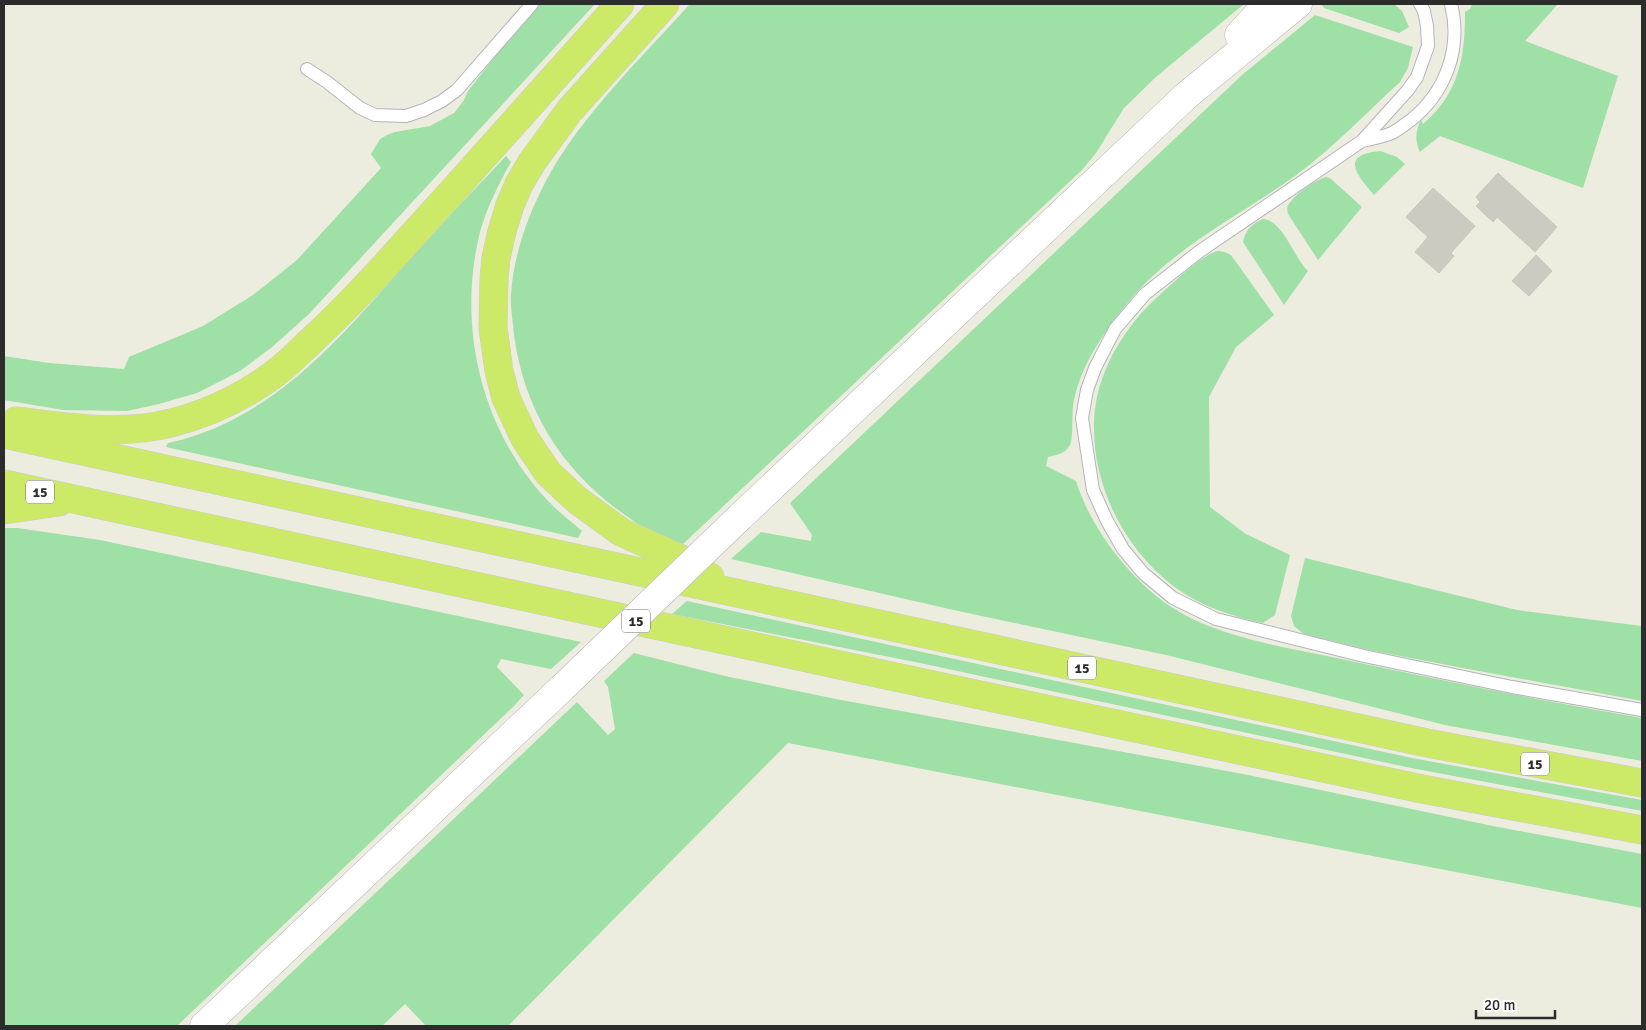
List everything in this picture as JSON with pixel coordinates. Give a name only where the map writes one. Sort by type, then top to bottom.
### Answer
[{"type":"main road","points":[[4,420],[77,428],[118,430],[150,428],[216,407],[244,394],[272,376],[330,323],[385,266],[620,4]]},
{"type":"main road","points":[[665,4],[570,110],[532,162],[519,184],[507,214],[496,258],[493,328],[499,371],[506,398],[525,439],[548,472],[577,500],[621,532],[681,559],[736,594]]},
{"type":"main road","points":[[1187,95],[1266,4]]},
{"type":"main road","points":[[204,1026],[1187,95],[1298,4]]},
{"type":"main road","name":"15","points":[[4,434],[1427,743],[1642,783]]},
{"type":"main road","name":"15","points":[[4,484],[1422,790],[1642,830]]},
{"type":"main road","points":[[4,510],[77,500]]},
{"type":"lane","points":[[307,69],[360,108],[375,115],[406,116],[442,101],[457,90],[532,4]]},
{"type":"lane","points":[[1420,4],[1424,11],[1427,26],[1428,46],[1417,77],[1408,90],[1362,142],[1200,251],[1145,294],[1115,329],[1095,368],[1087,390],[1082,418],[1093,490],[1107,521],[1123,549],[1143,573],[1173,598],[1216,620],[1364,656],[1512,687],[1642,710]]},
{"type":"lane","points":[[1362,142],[1392,132],[1421,112],[1442,84],[1454,49],[1452,4]]},
{"type":"green space","points":[[540,4],[595,4],[309,314],[271,348],[240,371],[197,393],[127,411],[63,410],[4,400],[4,356],[49,363],[124,369],[129,357],[203,326],[253,295],[297,260],[381,168],[371,154],[380,139],[395,132],[430,126],[454,113],[468,91],[497,54]]},
{"type":"green space","points":[[690,4],[1244,4],[1156,77],[1124,108],[1096,153],[1082,170],[683,544],[646,529],[611,504],[589,485],[553,442],[539,418],[528,392],[514,335],[511,299],[515,264],[523,235],[547,179],[577,133],[595,110]]},
{"type":"green space","points":[[1321,4],[1394,4],[1402,11],[1409,27],[1399,33],[1324,8]]},
{"type":"green space","points":[[1472,4],[1558,4],[1525,41],[1618,76],[1583,188],[1440,136],[1420,152],[1417,144],[1417,132],[1421,120],[1423,124],[1445,100],[1458,74],[1464,45],[1465,12],[1470,9]]},
{"type":"green space","points":[[1315,15],[1413,47],[1408,68],[1400,82],[1309,165],[1187,248],[1148,281],[1131,299],[1096,346],[1083,372],[1074,400],[1070,445],[1063,452],[1048,457],[1046,466],[1076,481],[1083,499],[1102,535],[1142,584],[1157,597],[1192,619],[1213,628],[1257,641],[1568,705],[1642,718],[1642,761],[1445,725],[1166,655],[949,609],[731,559],[761,532],[811,541],[812,535],[790,503],[1242,75]]},
{"type":"green space","points":[[1380,151],[1397,157],[1405,164],[1374,195],[1362,180],[1355,167],[1359,157],[1367,153]]},
{"type":"green space","points":[[506,156],[511,162],[483,223],[473,268],[471,305],[474,342],[481,378],[492,413],[508,447],[528,478],[553,506],[582,531],[578,538],[166,447],[168,443],[205,432],[240,416],[272,396],[302,372],[357,318],[432,234]]},
{"type":"green space","points":[[1326,177],[1330,178],[1362,207],[1318,260],[1288,214],[1287,208],[1289,203],[1304,189]]},
{"type":"green space","points":[[1263,219],[1277,226],[1308,271],[1284,305],[1243,242],[1245,234],[1250,228]]},
{"type":"green space","points":[[1218,251],[1231,255],[1274,315],[1236,347],[1209,397],[1210,507],[1246,534],[1290,555],[1275,615],[1263,623],[1240,618],[1207,605],[1176,588],[1156,571],[1123,530],[1111,506],[1102,481],[1096,455],[1094,428],[1096,402],[1105,370],[1112,355],[1130,327],[1152,302],[1197,262]]},
{"type":"green space","points":[[4,528],[17,528],[100,540],[581,642],[551,669],[501,659],[497,667],[524,695],[177,1026],[4,1026]]},
{"type":"green space","points":[[1305,558],[1517,610],[1642,626],[1642,701],[1369,650],[1304,634],[1294,626],[1291,616]]},
{"type":"green space","points":[[687,601],[1412,758],[1642,800],[1642,811],[1411,768],[920,663],[672,614]]},
{"type":"green space","points":[[634,653],[725,676],[836,699],[1243,774],[1493,826],[1642,854],[1642,908],[788,743],[508,1026],[426,1026],[405,1004],[382,1026],[235,1026],[577,702],[608,735],[615,729],[608,687],[604,681]]},
{"type":"building","points":[[1498,173],[1557,227],[1535,252],[1497,217],[1493,222],[1476,206],[1480,202],[1476,197]]},
{"type":"building","points":[[1433,188],[1475,226],[1451,253],[1454,256],[1439,273],[1415,252],[1428,237],[1406,217]]},
{"type":"building","points":[[1536,255],[1552,271],[1529,296],[1512,281]]}]
